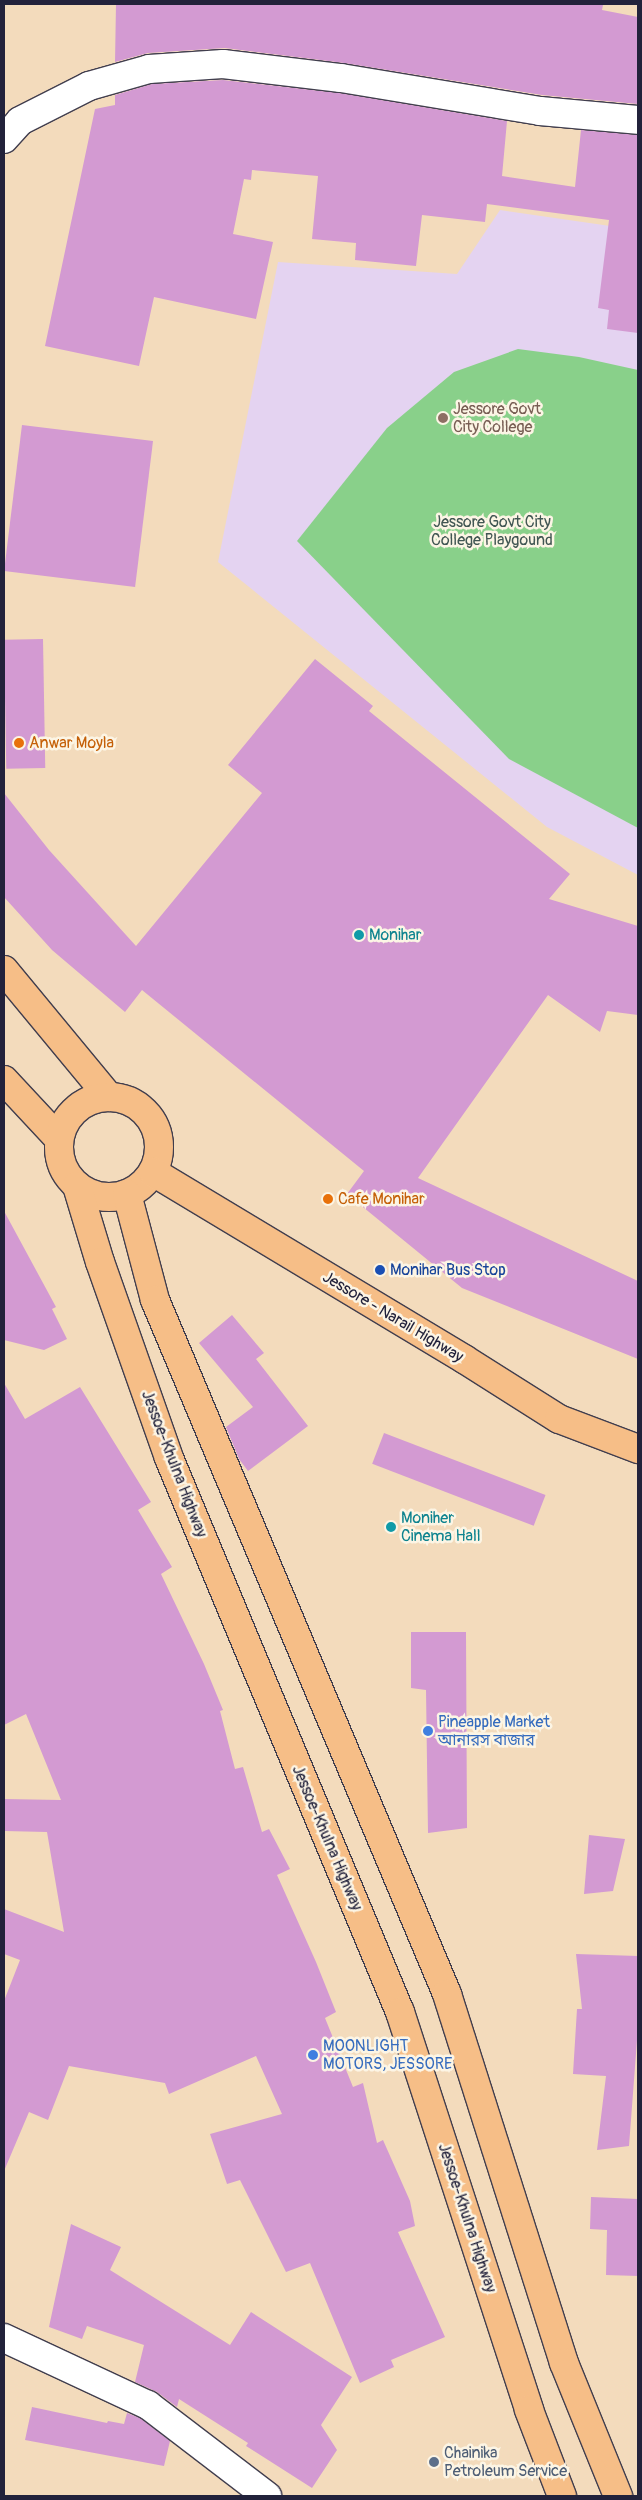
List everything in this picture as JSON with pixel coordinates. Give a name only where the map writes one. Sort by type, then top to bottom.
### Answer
[{"type":"highway","points":[[4,970],[109,1097]]},
{"type":"highway","points":[[4,1080],[59,1139]]},
{"type":"highway","points":[[109,1097],[126,1100],[142,1108],[153,1122],[159,1138],[160,1155],[153,1172],[142,1186],[127,1194],[110,1198],[92,1195],[77,1186],[65,1173],[59,1156],[59,1139],[65,1122],[76,1109],[92,1100],[109,1097]]},
{"type":"highway","name":"Jessore - Narail Highway","points":[[153,1172],[464,1359],[559,1419],[638,1449]]},
{"type":"highway","name":"Jessoe-Khulna Highway","points":[[77,1186],[100,1262],[169,1458],[400,2012],[529,2410],[562,2496]]},
{"type":"highway","points":[[127,1194],[156,1300],[447,1994],[564,2363],[618,2496]]},
{"type":"street","points":[[4,139],[20,121],[89,86],[149,69],[223,64],[341,78],[540,111],[638,120]]},
{"type":"street","points":[[4,2338],[148,2405],[267,2496]]},
{"type":"shaded area","name":"Jessore Govt City College","points":[[500,210],[638,230],[638,875],[547,827],[218,562],[278,262],[457,274]]},
{"type":"green space","name":"Jessore Govt City College Playgound","points":[[518,349],[579,357],[638,370],[638,828],[509,759],[297,541],[387,428],[454,372]]},
{"type":"building","points":[[116,4],[603,5],[602,10],[638,17],[638,104],[542,95],[344,63],[225,48],[148,53],[115,62]]},
{"type":"building","points":[[223,80],[339,93],[507,121],[502,176],[575,187],[581,130],[638,135],[638,333],[607,329],[609,310],[598,308],[609,220],[487,204],[485,222],[422,215],[416,266],[355,260],[356,243],[312,239],[318,176],[252,170],[251,180],[244,179],[233,234],[273,242],[256,319],[154,297],[139,366],[45,346],[95,109],[115,105],[115,95],[152,84]]},
{"type":"building","points":[[22,425],[153,441],[135,587],[4,571]]},
{"type":"building","points":[[43,639],[45,768],[6,769],[4,640]]},
{"type":"building","points":[[315,659],[373,706],[369,711],[570,874],[549,899],[638,926],[638,1015],[607,1011],[600,1032],[548,995],[418,1178],[638,1281],[638,1359],[462,1288],[347,1194],[364,1171],[142,990],[125,1012],[52,950],[4,897],[4,793],[49,850],[136,946],[262,793],[228,765]]},
{"type":"building","points":[[4,1211],[56,1307],[52,1309],[67,1339],[44,1350],[4,1340]]},
{"type":"building","points":[[232,1315],[264,1353],[256,1359],[308,1426],[248,1471],[239,1459],[226,1427],[253,1407],[199,1343]]},
{"type":"building","points":[[4,1383],[25,1419],[80,1387],[151,1502],[138,1510],[172,1567],[161,1574],[204,1664],[223,1710],[220,1711],[235,1769],[243,1767],[262,1832],[269,1829],[290,1869],[277,1875],[336,2012],[325,2018],[353,2087],[363,2083],[377,2143],[383,2140],[410,2201],[415,2226],[398,2232],[445,2337],[391,2360],[394,2367],[360,2383],[310,2263],[286,2272],[240,2180],[227,2184],[210,2134],[282,2114],[256,2056],[169,2094],[165,2083],[69,2066],[48,2120],[29,2112],[4,2171],[4,2001],[20,1960],[4,1954],[4,1909],[64,1932],[47,1832],[4,1831],[4,1799],[61,1800],[26,1714],[4,1725]]},
{"type":"building","points":[[384,1433],[546,1495],[534,1526],[372,1464]]},
{"type":"building","points":[[411,1632],[466,1632],[467,1828],[428,1833],[426,1690],[411,1688]]},
{"type":"building","points":[[589,1835],[625,1839],[613,1891],[584,1894]]},
{"type":"building","points":[[576,1954],[638,1956],[638,2027],[629,2146],[597,2150],[606,2076],[573,2074],[577,2009],[582,2009]]},
{"type":"building","points":[[591,2197],[638,2199],[638,2276],[606,2275],[607,2230],[590,2229]]},
{"type":"building","points":[[71,2224],[121,2247],[110,2270],[230,2345],[251,2312],[352,2377],[321,2425],[337,2450],[312,2488],[246,2446],[248,2443],[179,2399],[177,2407],[157,2392],[135,2382],[144,2345],[87,2326],[82,2339],[49,2327]]},
{"type":"building","points":[[32,2407],[107,2423],[108,2421],[124,2424],[127,2413],[140,2418],[170,2441],[164,2466],[25,2440]]},
{"type":"place","name":"Jessore Govt City College","points":[[443,418]]},
{"type":"place","name":"Anwar Moyla","points":[[19,743]]},
{"type":"place","name":"Monihar","points":[[359,935]]},
{"type":"place","name":"Cafe Monihar","points":[[328,1199]]},
{"type":"place","name":"Monihar Bus Stop","points":[[380,1270]]},
{"type":"place","name":"Moniher Cinema Hall","points":[[391,1527]]},
{"type":"place","name":"Pineapple Market আনারস বাজার","points":[[428,1731]]},
{"type":"place","name":"MOONLIGHT MOTORS, JESSORE","points":[[313,2055]]},
{"type":"place","name":"Chainika Petroleum Service","points":[[434,2462]]}]
